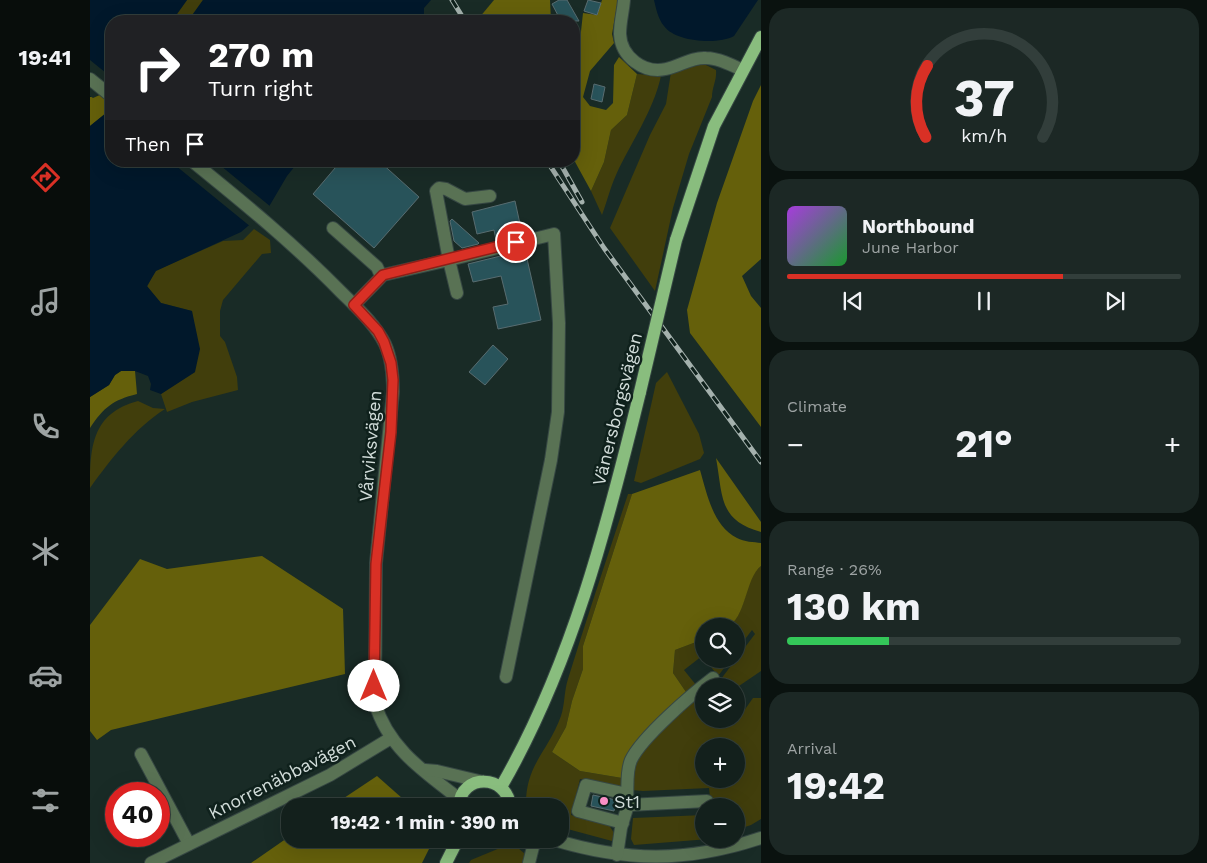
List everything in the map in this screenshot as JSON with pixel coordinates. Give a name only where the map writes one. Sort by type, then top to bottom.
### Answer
[{"type":"main road","name":"Vänersborgsvägen","points":[[501,787],[543,706],[562,656],[599,545],[640,392],[676,240],[714,126],[761,37]]},
{"type":"main road","points":[[462,798],[465,790],[478,781],[491,782],[501,787],[508,798]]},
{"type":"main road","points":[[446,863],[454,848]]},
{"type":"street","points":[[624,0],[620,37],[625,51],[639,65],[654,70],[665,69],[689,60],[707,58],[742,70]]},
{"type":"street","points":[[90,79],[105,91]]},
{"type":"street","name":"Vårviksvägen","points":[[199,167],[299,250],[378,331],[387,349],[393,371],[391,432],[376,564],[375,703],[380,720],[391,738],[407,757],[425,770],[453,798]]},
{"type":"street","points":[[457,293],[436,191],[439,188],[446,188],[465,199],[490,196]]},
{"type":"street","points":[[333,228],[377,267],[381,276]]},
{"type":"street","points":[[354,305],[381,276],[554,234],[559,324],[558,412],[551,460],[506,677]]},
{"type":"street","points":[[617,856],[628,802],[629,766],[636,753],[673,713],[695,694]]},
{"type":"street","name":"Knorrenäbbavägen","points":[[152,863],[330,775],[391,738]]},
{"type":"street","points":[[141,754],[189,844]]},
{"type":"street","name":"Vårviksvägen","points":[[425,770],[478,781]]},
{"type":"street","points":[[623,824],[578,811],[586,785],[623,793],[628,802]]},
{"type":"street","points":[[628,802],[695,801]]},
{"type":"street","points":[[569,844],[617,856],[673,858],[702,854],[761,838]]},
{"type":"street","points":[[529,863],[533,848]]},
{"type":"shaded area","points":[[187,0],[203,0],[192,15],[176,15]]},
{"type":"shaded area","points":[[494,0],[550,0],[551,15],[482,15]]},
{"type":"shaded area","points":[[602,0],[618,0],[612,34],[614,43],[590,71],[583,97],[590,106],[606,110],[613,103],[614,65],[619,57],[637,74],[627,115],[611,130],[604,162],[591,191],[578,167],[580,167],[580,41],[583,13],[597,15]]},
{"type":"shaded area","points":[[704,64],[716,70],[712,97],[689,154],[673,208],[655,291],[610,228],[650,135],[666,104],[671,72]]},
{"type":"shaded area","points":[[637,74],[661,76],[653,102],[614,180],[602,215],[591,191],[604,162],[611,130],[627,115]]},
{"type":"shaded area","points":[[761,85],[761,259],[742,276],[751,296],[761,308],[761,427],[690,333],[687,310],[717,203],[753,101]]},
{"type":"shaded area","points":[[105,90],[105,114],[90,126],[90,97]]},
{"type":"shaded area","points":[[254,229],[270,240],[271,253],[262,254],[223,300],[220,311],[220,336],[225,342],[237,377],[238,390],[192,402],[167,412],[161,394],[195,372],[192,311],[161,303],[147,287],[155,271],[223,241],[243,240]]},
{"type":"shaded area","points":[[121,371],[135,371],[137,394],[110,405],[90,428],[90,397],[109,385],[115,375]]},
{"type":"shaded area","points":[[667,372],[699,434],[704,453],[700,459],[641,483],[634,481],[656,383]]},
{"type":"shaded area","points":[[138,401],[153,408],[165,409],[133,435],[90,488],[93,446],[103,423],[111,414]]},
{"type":"shaded area","points":[[716,458],[761,522],[761,532],[737,521],[725,505]]},
{"type":"shaded area","points":[[700,470],[708,499],[722,526],[729,533],[740,539],[761,543],[761,566],[752,580],[736,618],[695,618],[695,642],[675,650],[673,673],[686,692],[622,778],[580,771],[552,752],[566,727],[572,701],[583,669],[583,646],[632,494]]},
{"type":"shaded area","points":[[628,494],[632,494],[583,646],[583,669],[572,701],[566,727],[552,752],[580,771],[622,778],[623,787],[580,779],[571,815],[609,825],[614,833],[612,841],[569,829],[569,798],[527,798],[529,780],[533,769],[556,729],[561,716],[568,679]]},
{"type":"shaded area","points":[[262,556],[343,609],[345,674],[111,730],[97,740],[90,731],[90,625],[140,559],[167,569]]},
{"type":"shaded area","points":[[761,566],[761,671],[745,682],[745,678],[722,678],[729,668],[745,668],[745,647],[755,634],[752,630],[745,639],[745,618],[736,618],[755,572]]},
{"type":"shaded area","points":[[695,642],[695,661],[684,670],[695,686],[686,692],[673,673],[675,650]]},
{"type":"shaded area","points":[[712,668],[724,668],[718,676]]},
{"type":"shaded area","points":[[695,698],[695,728],[745,728],[745,709],[753,698],[761,698],[761,819],[745,827],[745,798],[710,798],[709,788],[632,790],[634,763],[644,749]]},
{"type":"shaded area","points":[[377,776],[402,798],[344,798]]},
{"type":"shaded area","points":[[695,815],[695,840],[634,845],[631,839],[633,818]]},
{"type":"shaded area","points":[[281,842],[281,848],[430,848],[422,863],[251,863]]},
{"type":"shaded area","points":[[500,848],[518,848],[525,854],[523,863],[469,863],[471,860]]},
{"type":"water","points":[[90,0],[187,0],[176,15],[105,15],[105,90],[90,97]]},
{"type":"water","points":[[203,0],[431,0],[424,8],[424,15],[192,15]]},
{"type":"water","points":[[654,0],[758,0],[734,36],[727,39],[708,41],[687,39],[677,36],[670,31],[660,20]]},
{"type":"water","points":[[105,114],[105,167],[294,167],[267,210],[241,232],[156,271],[147,286],[161,303],[192,311],[200,349],[195,372],[161,394],[150,390],[151,384],[148,376],[135,371],[121,371],[115,375],[109,385],[90,397],[90,126]]},
{"type":"pier","points":[[90,60],[105,72],[105,93],[93,98],[90,96]]},
{"type":"pier","points":[[177,167],[222,167],[271,207],[251,227]]},
{"type":"building","points":[[559,0],[567,0],[576,15],[558,15],[552,4]]},
{"type":"building","points":[[588,0],[601,3],[597,15],[584,11]]},
{"type":"building","points":[[594,84],[605,87],[602,102],[591,99]]},
{"type":"building","points":[[336,167],[386,167],[419,197],[374,248],[313,194]]},
{"type":"building","points":[[515,201],[520,224],[512,226],[514,235],[496,240],[494,230],[477,234],[472,212]]},
{"type":"building","points":[[452,219],[479,243],[462,248],[454,241],[450,221]]},
{"type":"building","points":[[525,250],[541,320],[498,329],[493,307],[508,304],[501,276],[473,282],[468,264]]},
{"type":"building","points":[[493,345],[508,359],[485,385],[469,372]]},
{"type":"building","name":"St1","points":[[593,795],[616,800],[614,811],[591,806]]},
{"type":"railway","points":[[452,0],[461,15]]},
{"type":"railway","points":[[551,167],[604,248],[761,462]]},
{"type":"railway","points":[[562,167],[582,202]]},
{"type":"place","name":"St1","points":[[604,801]]},
{"type":"route","points":[[374,686],[376,564],[391,432],[393,371],[387,349],[378,331],[354,305],[373,282],[383,275],[516,242]]}]
